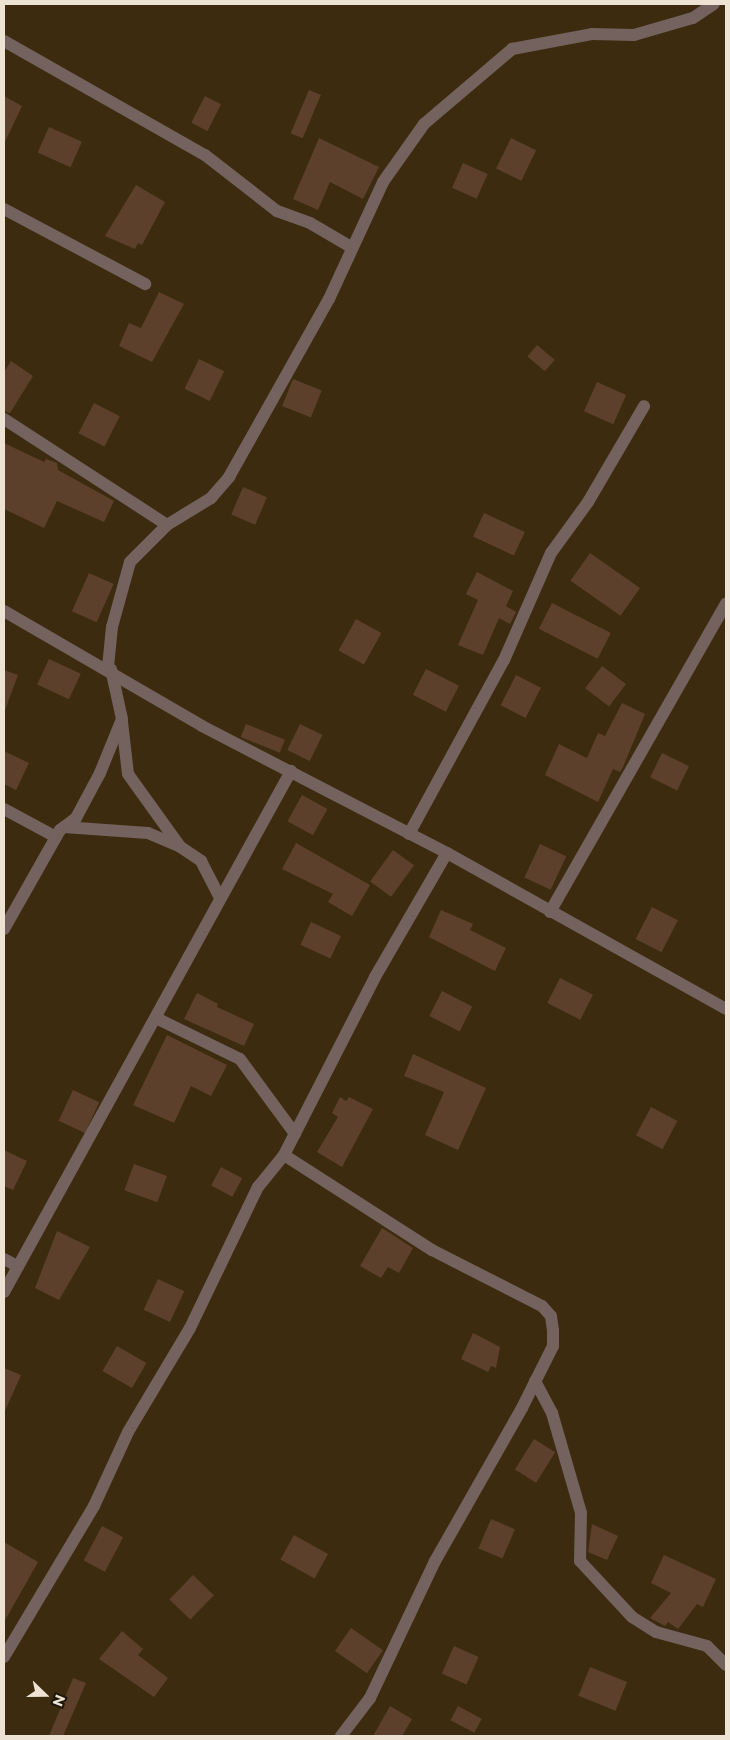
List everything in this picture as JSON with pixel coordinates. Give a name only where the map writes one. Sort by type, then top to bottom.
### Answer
[{"type":"street","points":[[180,846],[128,774],[122,719],[109,668],[112,626],[130,562],[167,525],[211,498],[230,477],[329,299],[351,247],[403,149],[424,124],[512,49],[558,38],[634,35],[693,18],[714,4]]},
{"type":"street","points":[[4,41],[205,155],[277,211],[310,223],[351,247]]},
{"type":"street","points":[[4,209],[145,284]]},
{"type":"street","points":[[409,834],[504,660],[551,553],[588,502],[644,406]]},
{"type":"street","points":[[4,419],[167,525]]},
{"type":"street","points":[[550,912],[726,604]]},
{"type":"street","points":[[4,611],[109,668],[202,726],[291,770],[447,853],[726,1009]]},
{"type":"street","points":[[4,929],[56,837],[64,827],[76,818],[96,780],[122,719]]},
{"type":"street","points":[[4,1292],[291,770]]},
{"type":"street","points":[[4,809],[56,837]]},
{"type":"street","points":[[64,827],[148,833],[180,846],[201,860],[220,898]]},
{"type":"street","points":[[4,1657],[94,1506],[128,1432],[190,1328],[258,1187],[284,1155],[375,977],[447,853]]},
{"type":"street","points":[[156,1018],[240,1059],[295,1134]]},
{"type":"street","points":[[284,1155],[432,1250],[542,1306],[551,1316],[553,1346],[435,1561],[370,1698],[341,1736]]},
{"type":"street","points":[[4,1259],[17,1266]]},
{"type":"street","points":[[535,1381],[552,1413],[581,1513],[580,1561],[632,1617],[656,1632],[707,1646],[726,1665]]},
{"type":"building","points":[[309,90],[321,95],[303,138],[291,133]]},
{"type":"building","points":[[4,96],[22,106],[4,144]]},
{"type":"building","points":[[205,96],[221,104],[207,131],[191,123]]},
{"type":"building","points":[[49,127],[82,142],[70,167],[38,153]]},
{"type":"building","points":[[319,138],[379,167],[363,199],[330,182],[318,210],[293,199]]},
{"type":"building","points":[[511,138],[536,150],[521,181],[496,169]]},
{"type":"building","points":[[463,163],[488,174],[477,199],[452,188]]},
{"type":"building","points":[[136,185],[165,202],[142,245],[138,243],[135,249],[105,236]]},
{"type":"building","points":[[159,292],[184,304],[152,362],[119,346],[129,323],[141,328]]},
{"type":"building","points":[[537,345],[555,360],[545,371],[527,356]]},
{"type":"building","points":[[199,359],[224,371],[210,401],[185,389]]},
{"type":"building","points":[[11,361],[33,376],[10,413],[4,411],[4,372]]},
{"type":"building","points":[[293,379],[322,391],[311,418],[282,406]]},
{"type":"building","points":[[597,382],[626,395],[613,424],[584,411]]},
{"type":"building","points":[[94,403],[120,416],[104,446],[79,433]]},
{"type":"building","points":[[4,443],[44,462],[46,459],[57,463],[58,470],[114,501],[104,522],[57,501],[44,528],[4,509]]},
{"type":"building","points":[[243,487],[267,497],[255,525],[231,515]]},
{"type":"building","points":[[484,513],[525,532],[514,556],[473,537]]},
{"type":"building","points":[[590,553],[640,588],[620,616],[570,581]]},
{"type":"building","points":[[477,572],[513,591],[506,606],[516,612],[510,624],[499,618],[483,655],[458,645],[478,600],[466,594]]},
{"type":"building","points":[[89,573],[114,584],[97,622],[72,611]]},
{"type":"building","points":[[552,603],[611,633],[598,659],[539,629]]},
{"type":"building","points":[[356,619],[381,633],[364,665],[339,650]]},
{"type":"building","points":[[49,659],[81,674],[69,699],[37,684]]},
{"type":"building","points":[[602,666],[626,684],[609,706],[585,688]]},
{"type":"building","points":[[426,669],[459,686],[446,712],[413,695]]},
{"type":"building","points":[[4,670],[18,675],[5,710],[4,710]]},
{"type":"building","points":[[516,675],[541,688],[526,718],[501,705]]},
{"type":"building","points":[[622,703],[645,714],[623,767],[620,772],[613,769],[598,802],[545,775],[559,744],[587,758],[598,733],[605,736]]},
{"type":"building","points":[[246,724],[285,740],[280,753],[241,737]]},
{"type":"building","points":[[300,724],[322,735],[310,761],[287,750]]},
{"type":"building","points":[[4,751],[29,763],[16,790],[4,784]]},
{"type":"building","points":[[662,753],[689,766],[677,790],[650,777]]},
{"type":"building","points":[[302,795],[327,809],[313,835],[287,821]]},
{"type":"building","points":[[296,843],[370,885],[352,916],[328,902],[333,894],[282,869]]},
{"type":"building","points":[[540,844],[566,856],[551,890],[524,878]]},
{"type":"building","points":[[393,850],[414,865],[391,897],[370,882]]},
{"type":"building","points":[[652,907],[678,920],[661,952],[636,939]]},
{"type":"building","points":[[441,910],[473,924],[470,930],[506,948],[495,971],[429,937]]},
{"type":"building","points":[[311,922],[341,936],[330,959],[300,945]]},
{"type":"building","points":[[560,978],[593,995],[580,1020],[547,1003]]},
{"type":"building","points":[[442,991],[472,1006],[460,1031],[429,1016]]},
{"type":"building","points":[[197,993],[218,1004],[217,1007],[254,1024],[244,1046],[184,1019]]},
{"type":"building","points":[[167,1035],[227,1065],[211,1096],[191,1086],[174,1123],[133,1105]]},
{"type":"building","points":[[413,1054],[486,1088],[458,1150],[425,1135],[444,1092],[404,1076]]},
{"type":"building","points":[[73,1090],[99,1102],[85,1133],[59,1121]]},
{"type":"building","points":[[340,1097],[346,1101],[349,1097],[373,1109],[342,1167],[317,1152],[338,1117],[332,1113]]},
{"type":"building","points":[[651,1107],[677,1121],[662,1149],[636,1135]]},
{"type":"building","points":[[4,1150],[27,1161],[13,1190],[4,1186]]},
{"type":"building","points":[[134,1164],[167,1176],[157,1202],[124,1190]]},
{"type":"building","points":[[221,1167],[242,1178],[232,1197],[211,1186]]},
{"type":"building","points":[[382,1228],[413,1248],[399,1273],[388,1267],[381,1278],[360,1266]]},
{"type":"building","points":[[57,1231],[90,1247],[59,1300],[35,1288]]},
{"type":"building","points":[[158,1279],[184,1291],[170,1322],[144,1310]]},
{"type":"building","points":[[473,1333],[500,1347],[496,1368],[491,1366],[488,1372],[461,1359]]},
{"type":"building","points":[[117,1346],[146,1363],[132,1388],[102,1371]]},
{"type":"building","points":[[4,1368],[21,1375],[4,1413]]},
{"type":"building","points":[[534,1439],[555,1452],[536,1483],[515,1470]]},
{"type":"building","points":[[491,1519],[515,1529],[502,1559],[478,1548]]},
{"type":"building","points":[[592,1524],[618,1536],[607,1560],[588,1552]]},
{"type":"building","points":[[102,1526],[123,1537],[105,1572],[84,1560]]},
{"type":"building","points":[[294,1535],[328,1554],[315,1578],[280,1559]]},
{"type":"building","points":[[4,1542],[38,1562],[4,1622]]},
{"type":"building","points":[[664,1555],[716,1579],[703,1607],[697,1604],[678,1629],[668,1622],[665,1626],[650,1618],[671,1593],[651,1583]]},
{"type":"building","points":[[193,1575],[214,1595],[190,1620],[169,1599]]},
{"type":"building","points":[[351,1628],[383,1650],[367,1673],[335,1651]]},
{"type":"building","points":[[122,1631],[143,1649],[138,1655],[168,1678],[154,1697],[99,1659]]},
{"type":"building","points":[[454,1646],[479,1657],[466,1684],[442,1673]]},
{"type":"building","points":[[590,1667],[627,1682],[615,1711],[578,1696]]},
{"type":"building","points":[[73,1678],[86,1683],[63,1736],[49,1736]]},
{"type":"building","points":[[390,1706],[412,1719],[402,1736],[373,1736]]},
{"type":"building","points":[[458,1706],[482,1719],[474,1733],[450,1720]]}]
